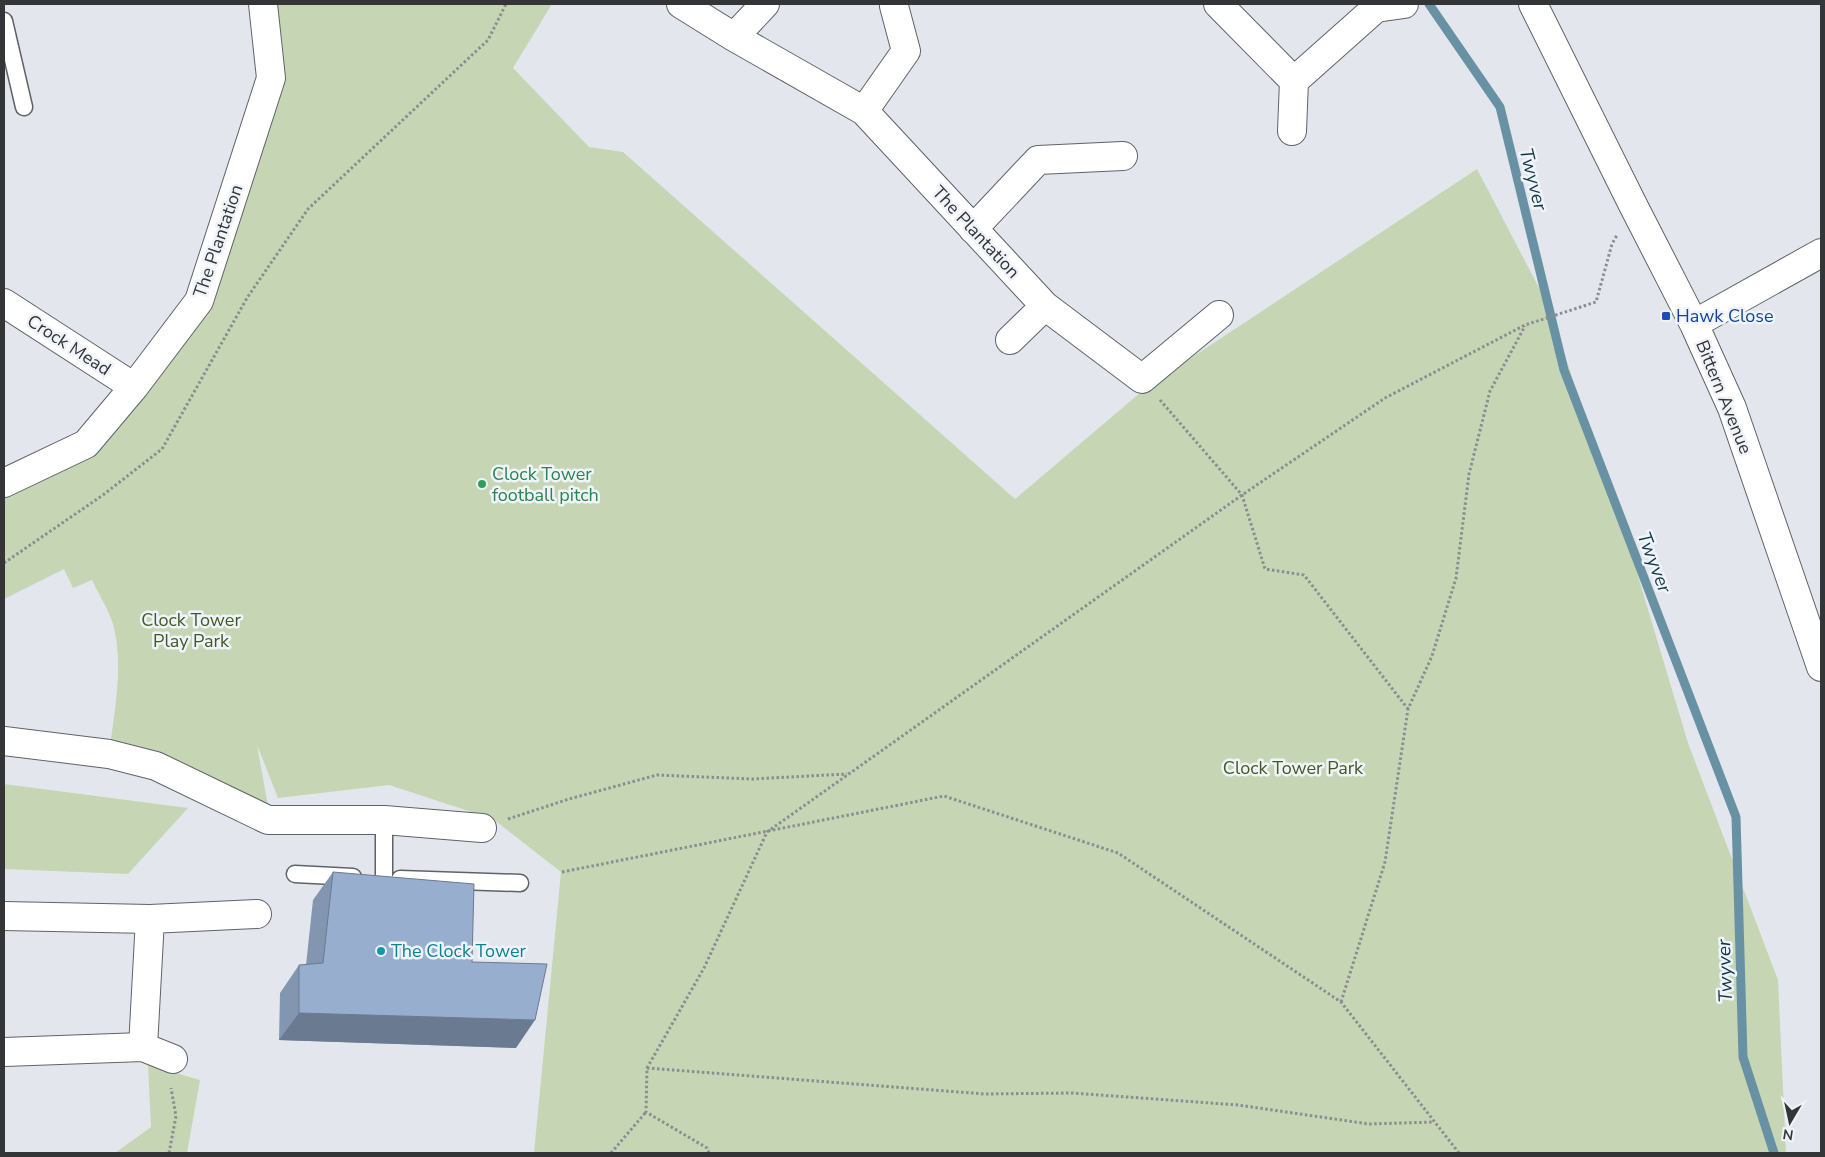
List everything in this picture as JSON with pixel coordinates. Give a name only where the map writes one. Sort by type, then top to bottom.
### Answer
[{"type":"street","name":"The Plantation","points":[[4,482],[86,444],[134,386],[199,301],[271,78],[263,4]]},
{"type":"street","name":"The Plantation","points":[[681,4],[734,37],[864,111],[1045,306],[1142,379]]},
{"type":"street","points":[[734,37],[764,4]]},
{"type":"street","points":[[1218,4],[1294,81]]},
{"type":"street","points":[[1292,131],[1294,81],[1376,8],[1404,4]]},
{"type":"street","name":"Bittern Avenue","points":[[1533,4],[1694,324],[1732,408],[1821,667]]},
{"type":"street","points":[[864,111],[906,51],[894,6]]},
{"type":"street","points":[[973,229],[1038,160],[1123,156]]},
{"type":"street","points":[[1694,324],[1821,253]]},
{"type":"street","name":"Crock Mead","points":[[4,303],[134,386]]},
{"type":"street","points":[[1010,340],[1045,306]]},
{"type":"street","points":[[1142,379],[1219,314]]},
{"type":"street","points":[[4,741],[109,754],[156,766],[268,820],[384,820],[482,828]]},
{"type":"street","points":[[4,916],[150,919],[257,914]]},
{"type":"street","points":[[143,1047],[150,919]]},
{"type":"street","points":[[4,1052],[143,1047],[173,1059]]},
{"type":"lane","points":[[4,21],[24,107]]},
{"type":"lane","points":[[384,820],[384,878]]},
{"type":"lane","points":[[295,874],[520,883]]},
{"type":"path","points":[[4,563],[104,495],[162,449],[247,298],[308,209],[488,40],[506,4]]},
{"type":"path","points":[[610,1153],[646,1112],[647,1068],[704,968],[767,832],[1242,496],[1386,398],[1525,325],[1596,302],[1612,244],[1633,205]]},
{"type":"path","points":[[1341,1002],[1385,862],[1408,708],[1432,656],[1456,578],[1469,474],[1490,391],[1525,325]]},
{"type":"path","points":[[1142,379],[1242,496],[1265,569],[1304,575],[1408,708]]},
{"type":"path","points":[[482,828],[568,799],[657,775],[752,778],[848,774]]},
{"type":"path","points":[[562,872],[944,796],[1118,853],[1341,1002],[1459,1153]]},
{"type":"path","points":[[169,1153],[176,1116],[170,1080],[173,1059]]},
{"type":"path","points":[[647,1068],[985,1094],[1072,1094],[1238,1105],[1369,1124],[1434,1122]]},
{"type":"path","points":[[646,1112],[708,1148],[709,1153]]},
{"type":"green space","name":"Clock Tower Park","points":[[263,4],[552,4],[513,68],[589,147],[623,152],[1015,499],[1147,387],[1477,169],[1548,305],[1629,546],[1688,743],[1778,980],[1786,1153],[534,1153],[561,872],[493,819],[389,785],[278,798],[257,745],[269,811],[109,754],[116,705],[118,654],[112,621],[92,580],[73,588],[64,569],[4,599],[4,483],[86,444],[199,301],[271,78]]},
{"type":"green space","points":[[4,784],[188,808],[128,874],[4,869]]},
{"type":"green space","points":[[148,1065],[200,1080],[187,1153],[115,1153],[151,1127]]},
{"type":"building","name":"The Clock Tower","points":[[333,872],[474,884],[472,962],[547,964],[535,1020],[299,1013],[299,965],[323,963]]},
{"type":"waterway","name":"Twyver","points":[[1429,4],[1500,107],[1564,370],[1736,817],[1743,1057],[1774,1153]]},
{"type":"place","name":"Hawk Close","points":[[1666,316]]},
{"type":"place","name":"Clock Tower football pitch","points":[[482,484]]},
{"type":"place","name":"The Clock Tower","points":[[381,951]]},
{"type":"park label","name":"Clock Tower Play Park","points":[[191,630]]}]
